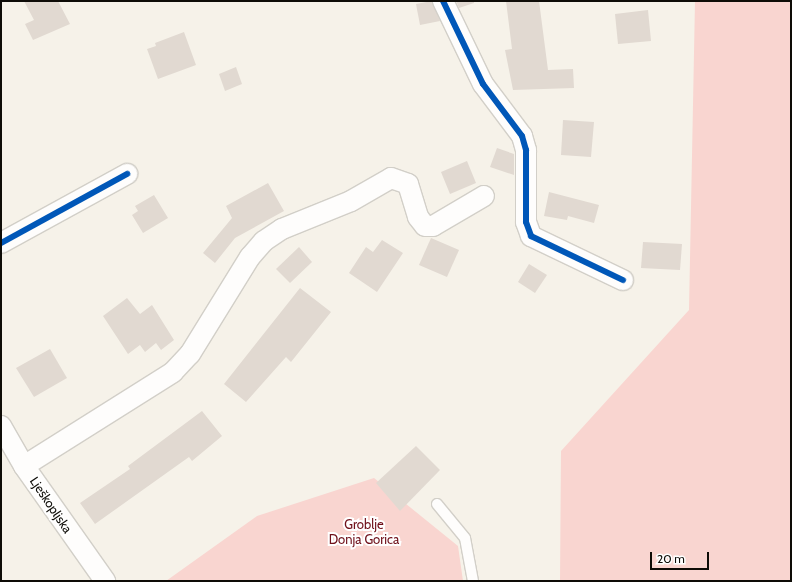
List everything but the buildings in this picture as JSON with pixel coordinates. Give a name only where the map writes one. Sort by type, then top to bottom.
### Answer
[{"type":"street","points":[[443,1],[483,84],[522,136],[526,150],[526,222],[530,236],[623,280]]},
{"type":"street","points":[[1,243],[127,174]]},
{"type":"street","points":[[24,466],[174,372],[190,354],[250,257],[264,240],[282,229],[351,201],[391,178],[408,184],[418,217],[425,226],[433,226],[484,196]]},
{"type":"street","name":"Lješkopljska","points":[[1,426],[6,448],[24,466],[105,581]]},
{"type":"lane","points":[[437,504],[465,538],[473,581]]},
{"type":"green space","points":[[695,1],[791,1],[791,581],[560,581],[561,451],[689,310]]},
{"type":"green space","name":"Groblje Donja Gorica","points":[[374,478],[458,546],[463,581],[166,581],[257,516]]},
{"type":"cycle path","points":[[443,1],[483,84],[522,136],[526,150],[526,222],[531,236],[623,280]]},
{"type":"cycle path","points":[[1,243],[127,174]]}]
